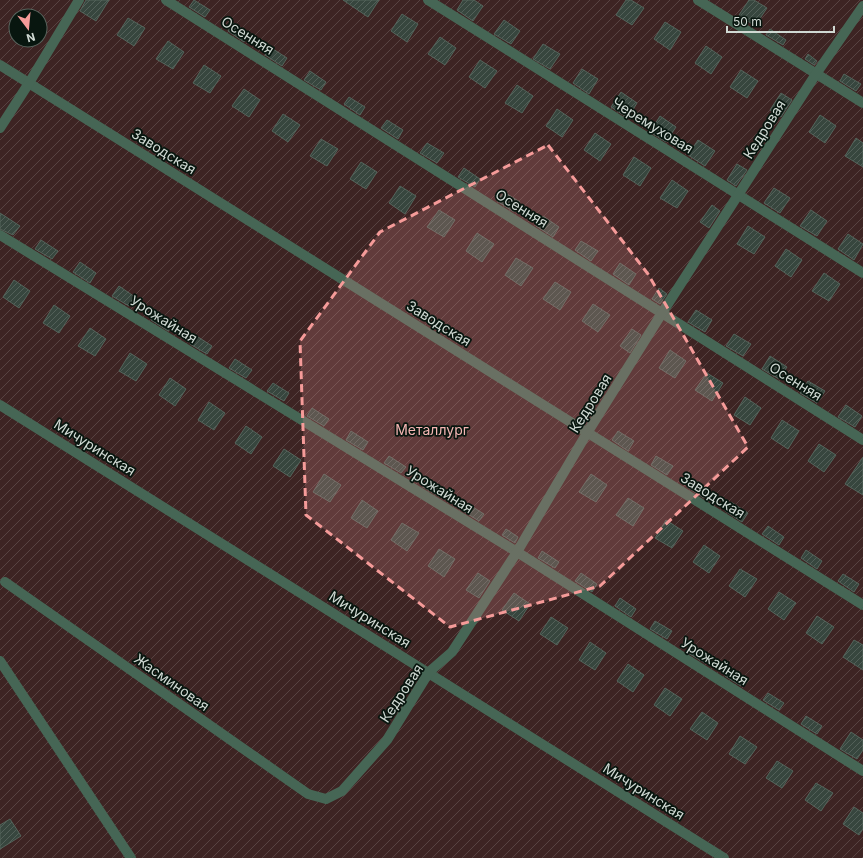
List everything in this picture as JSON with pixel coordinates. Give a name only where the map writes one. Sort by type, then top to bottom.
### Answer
[{"type":"street","points":[[0,128],[79,0]]},
{"type":"street","name":"Осенняя","points":[[166,0],[863,440]]},
{"type":"street","name":"Черемуховая","points":[[428,0],[863,273]]},
{"type":"street","points":[[698,0],[863,103]]},
{"type":"street","name":"Кедровая","points":[[326,799],[342,791],[387,740],[429,672],[452,652],[517,552],[587,433],[662,313],[816,74],[863,6]]},
{"type":"street","name":"Заводская","points":[[0,65],[863,605]]},
{"type":"street","name":"Урожайная","points":[[0,235],[517,552],[863,771]]},
{"type":"street","name":"Мичуринская","points":[[0,405],[429,672],[724,858]]},
{"type":"street","name":"Жасминовая","points":[[5,582],[308,794],[326,799]]},
{"type":"street","points":[[0,661],[131,858]]},
{"type":"highlighted area","points":[[548,145],[648,274],[748,447],[600,586],[450,627],[306,515],[300,341],[380,232]]},
{"type":"green space","name":"Металлург","points":[[0,0],[863,0],[863,858],[0,858]]},
{"type":"building","points":[[86,0],[109,0],[96,21],[80,11]]},
{"type":"building","points":[[194,0],[210,10],[205,17],[189,7]]},
{"type":"building","points":[[343,0],[379,0],[368,17]]},
{"type":"building","points":[[463,0],[474,0],[483,6],[473,21],[457,10]]},
{"type":"building","points":[[626,0],[631,0],[644,8],[632,25],[616,15]]},
{"type":"building","points":[[749,0],[754,0],[767,8],[755,26],[739,15]]},
{"type":"building","points":[[402,14],[418,24],[407,42],[391,31]]},
{"type":"building","points":[[128,18],[145,28],[134,46],[117,35]]},
{"type":"building","points":[[504,20],[520,31],[511,44],[494,34]]},
{"type":"building","points":[[665,22],[681,32],[670,50],[654,39]]},
{"type":"building","points":[[233,23],[250,34],[244,42],[228,31]]},
{"type":"building","points":[[770,29],[786,40],[783,45],[766,35]]},
{"type":"building","points":[[440,37],[456,48],[445,65],[428,54]]},
{"type":"building","points":[[168,41],[184,52],[173,69],[156,59]]},
{"type":"building","points":[[543,44],[560,54],[550,69],[533,59]]},
{"type":"building","points":[[706,46],[722,57],[711,74],[695,63]]},
{"type":"building","points":[[270,47],[287,58],[282,66],[265,55]]},
{"type":"building","points":[[808,54],[817,61],[814,65],[805,59]]},
{"type":"building","points":[[480,60],[497,71],[485,88],[469,77]]},
{"type":"building","points":[[204,65],[221,76],[210,93],[193,83]]},
{"type":"building","points":[[582,69],[598,79],[589,94],[573,83]]},
{"type":"building","points":[[741,70],[758,81],[747,98],[730,87]]},
{"type":"building","points":[[310,71],[326,82],[321,90],[304,80]]},
{"type":"building","points":[[844,74],[861,84],[856,91],[840,81]]},
{"type":"building","points":[[517,85],[533,96],[522,113],[505,103]]},
{"type":"building","points":[[244,89],[260,100],[249,117],[232,106]]},
{"type":"building","points":[[621,92],[637,103],[628,118],[611,107]]},
{"type":"building","points":[[781,93],[792,100],[781,117],[770,110]]},
{"type":"building","points":[[349,97],[365,107],[360,115],[344,104]]},
{"type":"building","points":[[557,109],[573,120],[562,137],[546,126]]},
{"type":"building","points":[[283,114],[300,125],[288,142],[272,131]]},
{"type":"building","points":[[820,115],[836,126],[825,143],[809,132]]},
{"type":"building","points":[[660,116],[676,127],[666,142],[650,132]]},
{"type":"building","points":[[387,120],[403,130],[398,139],[381,128]]},
{"type":"building","points":[[595,133],[611,144],[600,161],[584,150]]},
{"type":"building","points":[[856,138],[863,143],[863,167],[845,156]]},
{"type":"building","points":[[321,139],[338,149],[327,166],[310,156]]},
{"type":"building","points":[[698,140],[715,151],[705,166],[688,155]]},
{"type":"building","points":[[427,143],[444,153],[437,163],[420,153]]},
{"type":"building","points":[[634,157],[651,168],[640,186],[623,175]]},
{"type":"building","points":[[361,162],[377,172],[366,189],[350,179]]},
{"type":"building","points":[[737,164],[747,170],[736,186],[727,180]]},
{"type":"building","points":[[464,168],[480,179],[475,187],[458,177]]},
{"type":"building","points":[[672,180],[688,191],[677,208],[660,198]]},
{"type":"building","points":[[400,186],[416,196],[405,214],[389,203]]},
{"type":"building","points":[[774,188],[790,198],[780,213],[764,203]]},
{"type":"building","points":[[504,192],[520,202],[514,212],[497,201]]},
{"type":"building","points":[[712,205],[720,211],[709,228],[700,222]]},
{"type":"building","points":[[439,210],[455,220],[444,237],[427,227]]},
{"type":"building","points":[[811,210],[827,221],[817,236],[800,226]]},
{"type":"building","points":[[0,213],[20,226],[13,235],[0,229]]},
{"type":"building","points":[[543,216],[559,227],[553,237],[536,226]]},
{"type":"building","points":[[748,226],[765,237],[754,254],[737,244]]},
{"type":"building","points":[[477,233],[494,244],[482,262],[466,251]]},
{"type":"building","points":[[848,234],[863,244],[854,260],[838,249]]},
{"type":"building","points":[[41,240],[58,251],[52,259],[35,249]]},
{"type":"building","points":[[581,241],[598,251],[591,261],[575,250]]},
{"type":"building","points":[[786,249],[802,260],[791,277],[775,266]]},
{"type":"building","points":[[516,258],[533,268],[521,286],[505,275]]},
{"type":"building","points":[[80,262],[96,273],[90,283],[73,272]]},
{"type":"building","points":[[620,263],[636,274],[629,285],[613,274]]},
{"type":"building","points":[[824,273],[840,284],[829,301],[812,291]]},
{"type":"building","points":[[14,280],[30,291],[19,308],[3,297]]},
{"type":"building","points":[[555,282],[571,292],[560,310],[543,299]]},
{"type":"building","points":[[119,286],[135,297],[129,306],[112,296]]},
{"type":"building","points":[[659,288],[667,294],[660,304],[652,299]]},
{"type":"building","points":[[593,304],[610,315],[598,332],[582,321]]},
{"type":"building","points":[[54,305],[70,316],[59,333],[43,323]]},
{"type":"building","points":[[696,310],[712,320],[705,332],[688,322]]},
{"type":"building","points":[[157,312],[174,322],[168,331],[151,320]]},
{"type":"building","points":[[90,328],[106,339],[95,356],[78,346]]},
{"type":"building","points":[[632,329],[641,335],[630,353],[620,346]]},
{"type":"building","points":[[734,334],[751,344],[743,356],[726,346]]},
{"type":"building","points":[[195,335],[212,346],[207,354],[190,344]]},
{"type":"building","points":[[670,350],[686,361],[675,378],[659,368]]},
{"type":"building","points":[[130,353],[147,364],[136,381],[119,371]]},
{"type":"building","points":[[770,356],[787,367],[779,379],[762,369]]},
{"type":"building","points":[[235,359],[252,370],[246,378],[229,368]]},
{"type":"building","points":[[707,373],[723,383],[712,401],[695,390]]},
{"type":"building","points":[[170,378],[186,389],[175,406],[159,395]]},
{"type":"building","points":[[808,381],[825,391],[817,403],[800,393]]},
{"type":"building","points":[[273,383],[289,393],[284,401],[267,391]]},
{"type":"building","points":[[745,397],[761,408],[750,425],[734,415]]},
{"type":"building","points":[[209,402],[225,413],[214,430],[198,420]]},
{"type":"building","points":[[846,405],[862,416],[855,427],[838,417]]},
{"type":"building","points":[[312,408],[329,419],[324,426],[307,416]]},
{"type":"building","points":[[782,420],[799,431],[788,449],[771,438]]},
{"type":"building","points":[[246,426],[262,437],[251,454],[235,443]]},
{"type":"building","points":[[351,431],[368,442],[363,450],[346,440]]},
{"type":"building","points":[[618,431],[634,441],[628,451],[612,440]]},
{"type":"building","points":[[819,444],[836,455],[824,472],[808,461]]},
{"type":"building","points":[[284,449],[301,460],[290,477],[273,466]]},
{"type":"building","points":[[389,456],[406,467],[401,473],[384,463]]},
{"type":"building","points":[[656,456],[673,466],[667,475],[651,465]]},
{"type":"building","points":[[863,457],[863,495],[845,484]]},
{"type":"building","points":[[324,474],[341,485],[330,502],[313,492]]},
{"type":"building","points":[[591,474],[607,485],[596,502],[579,492]]},
{"type":"building","points":[[428,479],[445,489],[440,497],[423,487]]},
{"type":"building","points":[[693,479],[709,490],[704,498],[687,487]]},
{"type":"building","points":[[628,498],[644,508],[633,526],[616,515]]},
{"type":"building","points":[[362,500],[378,511],[367,528],[351,518]]},
{"type":"building","points":[[731,502],[748,513],[742,522],[725,511]]},
{"type":"building","points":[[468,504],[484,514],[479,521],[463,511]]},
{"type":"building","points":[[666,520],[683,531],[672,548],[655,538]]},
{"type":"building","points":[[402,523],[419,533],[407,551],[391,540]]},
{"type":"building","points":[[768,526],[784,537],[779,545],[762,534]]},
{"type":"building","points":[[506,529],[518,537],[515,543],[502,535]]},
{"type":"building","points":[[704,545],[720,556],[709,573],[693,562]]},
{"type":"building","points":[[439,549],[455,559],[444,577],[428,566]]},
{"type":"building","points":[[806,550],[822,561],[817,569],[801,558]]},
{"type":"building","points":[[542,551],[559,562],[555,568],[538,558]]},
{"type":"building","points":[[740,569],[757,579],[745,597],[729,586]]},
{"type":"building","points":[[478,573],[490,581],[479,598],[466,590]]},
{"type":"building","points":[[581,573],[597,584],[592,592],[575,581]]},
{"type":"building","points":[[843,574],[859,584],[854,592],[838,581]]},
{"type":"building","points":[[779,592],[796,603],[784,620],[768,609]]},
{"type":"building","points":[[514,593],[530,604],[519,621],[502,610]]},
{"type":"building","points":[[620,598],[636,609],[631,617],[615,606]]},
{"type":"building","points":[[817,616],[834,627],[822,644],[806,633]]},
{"type":"building","points":[[551,617],[568,628],[557,645],[540,634]]},
{"type":"building","points":[[655,621],[672,631],[667,639],[650,629]]},
{"type":"building","points":[[854,640],[863,645],[863,670],[843,657]]},
{"type":"building","points":[[590,642],[606,653],[595,670],[579,660]]},
{"type":"building","points":[[693,645],[710,655],[705,663],[688,653]]},
{"type":"building","points":[[628,664],[644,675],[633,692],[617,681]]},
{"type":"building","points":[[729,669],[746,680],[741,686],[725,676]]},
{"type":"building","points":[[665,688],[682,699],[670,716],[654,705]]},
{"type":"building","points":[[768,693],[784,703],[779,710],[763,700]]},
{"type":"building","points":[[702,712],[718,723],[707,740],[690,729]]},
{"type":"building","points":[[806,716],[822,726],[817,734],[801,724]]},
{"type":"building","points":[[851,732],[863,740],[863,750],[857,759],[840,749]]},
{"type":"building","points":[[740,736],[757,747],[745,764],[729,754]]},
{"type":"building","points":[[777,761],[793,771],[782,788],[766,778]]},
{"type":"building","points":[[816,783],[833,793],[821,811],[805,800]]},
{"type":"building","points":[[854,807],[863,813],[863,829],[859,835],[843,824]]},
{"type":"building","points":[[10,819],[21,836],[0,849],[0,825]]}]
